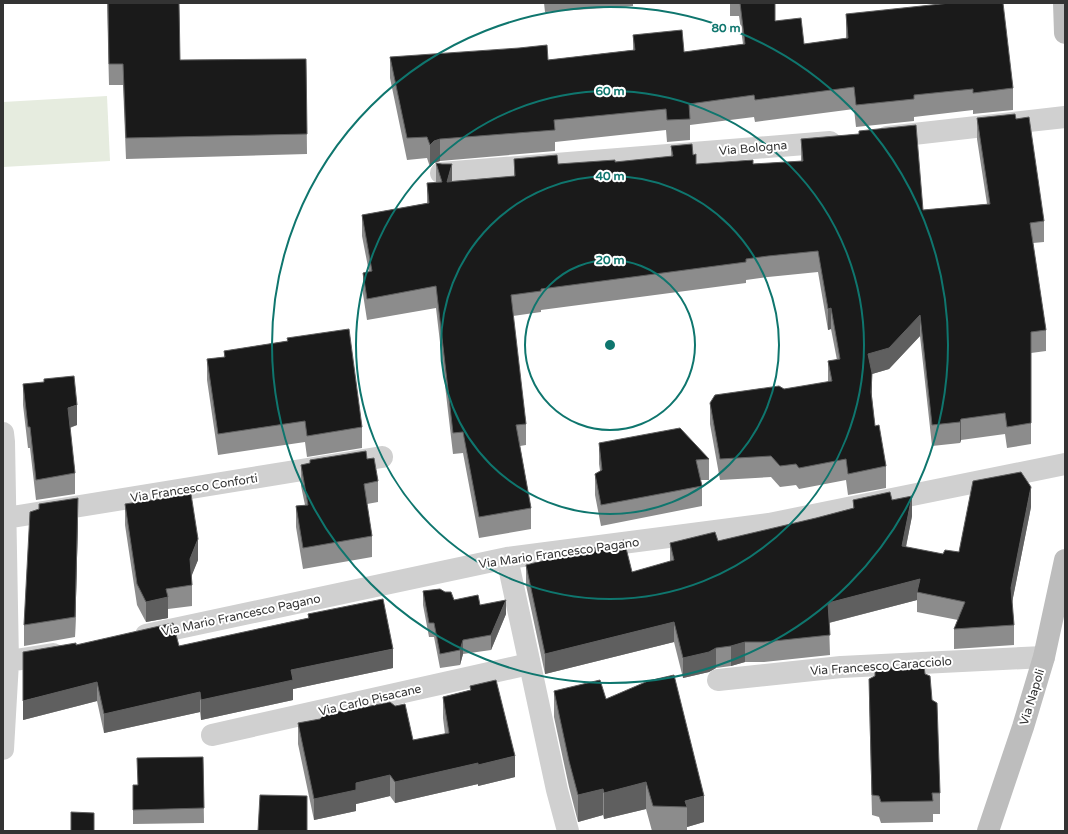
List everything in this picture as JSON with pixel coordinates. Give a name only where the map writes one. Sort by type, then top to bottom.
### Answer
[{"type":"main road","points":[[1064,3],[1065,33]]},
{"type":"main road","name":"Via Napoli","points":[[988,831],[1023,727],[1044,657],[1065,560]]},
{"type":"street","name":"Via Bologna","points":[[441,173],[858,139],[1065,117]]},
{"type":"street","points":[[3,749],[6,662],[6,518],[4,439]]},
{"type":"street","name":"Via Francesco Conforti","points":[[6,518],[382,457]]},
{"type":"street","name":"Via Mario Francesco Pagano","points":[[130,639],[507,558],[769,524],[1065,464]]},
{"type":"street","points":[[507,558],[556,790],[568,831]]},
{"type":"street","points":[[6,662],[75,650]]},
{"type":"street","name":"Via Francesco Caracciolo","points":[[718,680],[841,667],[1044,657]]},
{"type":"street","name":"Via Carlo Pisacane","points":[[212,735],[529,664]]},
{"type":"shaded area","points":[[107,96],[110,161],[3,167],[3,102]]},
{"type":"building","points":[[108,3],[179,3],[180,60],[306,59],[307,134],[126,138],[123,64],[109,64]]},
{"type":"building","points":[[740,3],[775,3],[775,21],[801,18],[804,44],[848,38],[846,14],[950,3],[1003,3],[1013,88],[973,93],[973,89],[914,95],[914,99],[856,105],[854,87],[755,100],[754,95],[689,104],[690,119],[667,120],[666,109],[554,120],[555,130],[440,139],[434,141],[430,145],[427,137],[407,138],[390,57],[547,45],[548,60],[635,50],[633,35],[682,30],[684,52],[745,44]]},
{"type":"building","points":[[1015,114],[1016,119],[1029,117],[1044,221],[1030,223],[1046,330],[1031,332],[1031,423],[1007,427],[1005,413],[961,419],[960,422],[932,425],[920,315],[889,348],[868,354],[872,373],[871,392],[875,426],[879,425],[886,466],[848,474],[846,459],[799,468],[796,464],[780,466],[771,456],[720,459],[710,403],[715,395],[779,386],[784,389],[832,381],[828,361],[840,359],[831,308],[828,309],[818,251],[746,259],[746,262],[541,289],[541,291],[511,295],[526,424],[516,425],[531,508],[479,517],[463,432],[453,433],[436,286],[367,299],[363,273],[372,271],[362,215],[429,203],[427,183],[442,182],[436,163],[452,164],[447,182],[515,176],[514,159],[557,155],[558,164],[615,160],[615,162],[673,156],[671,146],[692,144],[693,155],[696,154],[696,164],[753,160],[753,164],[803,161],[801,139],[859,134],[859,131],[916,125],[923,210],[990,204],[977,118]]},
{"type":"building","points":[[349,329],[362,427],[307,436],[305,421],[218,434],[207,359],[225,357],[224,351],[288,341],[287,338]]},
{"type":"building","points":[[74,376],[77,405],[68,408],[75,473],[36,480],[23,384],[44,382],[44,379]]},
{"type":"building","points":[[680,428],[709,459],[696,460],[702,486],[601,505],[595,474],[602,470],[599,443]]},
{"type":"building","points":[[366,451],[367,459],[374,458],[378,481],[364,484],[372,536],[303,548],[296,506],[308,505],[301,465],[310,463],[310,460]]},
{"type":"building","points":[[1021,472],[1031,487],[1011,588],[1014,625],[954,629],[965,602],[917,592],[920,579],[828,603],[830,635],[764,642],[745,642],[716,648],[709,652],[683,658],[674,622],[545,654],[526,565],[624,540],[632,572],[674,560],[670,543],[715,532],[718,541],[854,508],[853,500],[890,492],[892,500],[912,496],[902,546],[943,554],[945,550],[959,552],[973,481]]},
{"type":"building","points":[[191,494],[198,539],[190,559],[192,585],[166,589],[168,597],[146,602],[137,584],[125,504]]},
{"type":"building","points":[[78,498],[75,617],[24,625],[30,512],[39,509],[39,504]]},
{"type":"building","points":[[440,589],[445,592],[451,592],[454,600],[478,595],[480,605],[506,600],[491,635],[463,640],[460,650],[440,654],[434,623],[429,623],[423,591]]},
{"type":"building","points":[[383,599],[393,649],[291,670],[293,680],[201,700],[200,692],[104,714],[97,682],[23,701],[23,652],[76,643],[76,645],[173,623],[179,646],[309,618],[308,614]]},
{"type":"building","points":[[924,666],[925,674],[930,676],[932,700],[937,703],[940,793],[932,793],[933,801],[881,802],[879,796],[872,795],[869,679],[875,676],[875,667]]},
{"type":"building","points":[[674,675],[704,796],[685,801],[687,807],[653,806],[646,782],[604,793],[603,789],[578,795],[554,691],[600,680],[606,699],[648,681]]},
{"type":"building","points":[[496,680],[515,756],[395,782],[390,775],[356,783],[356,790],[314,799],[298,723],[320,719],[325,714],[390,702],[395,706],[405,704],[413,740],[449,733],[443,697],[471,690],[470,686]]},
{"type":"building","points":[[203,757],[204,808],[133,810],[133,785],[138,785],[137,758]]},
{"type":"building","points":[[260,795],[307,796],[307,831],[258,831]]},
{"type":"building","points":[[71,812],[94,813],[94,831],[71,831]]}]
